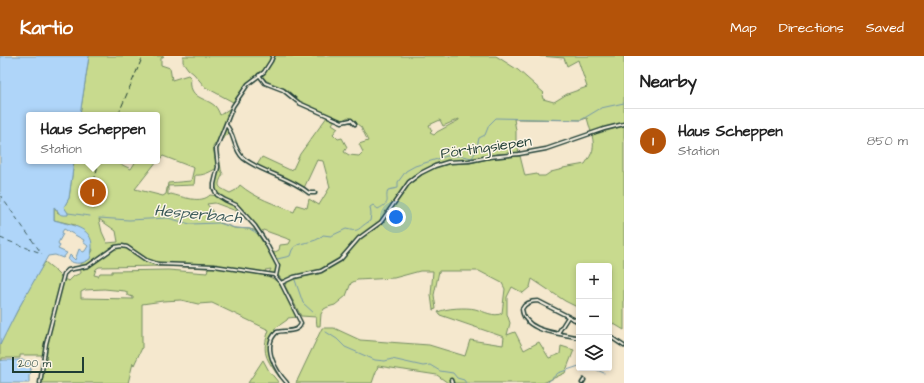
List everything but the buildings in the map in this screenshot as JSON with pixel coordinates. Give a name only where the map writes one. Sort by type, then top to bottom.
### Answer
[{"type":"street","points":[[273,56],[268,67],[248,84],[233,106],[216,149],[218,167],[214,189],[220,197],[236,205],[262,235],[279,267],[276,276]]},
{"type":"street","points":[[259,75],[265,83],[283,90],[299,103],[342,122],[351,120],[355,124]]},
{"type":"street","points":[[226,124],[230,129],[237,149],[243,157],[286,181],[300,186],[309,193],[315,193]]},
{"type":"street","name":"Pörtingsiepen","points":[[281,283],[294,277],[322,271],[340,260],[359,238],[381,222],[410,182],[421,173],[435,166],[448,162],[469,161],[546,149],[604,129],[624,124]]},
{"type":"street","points":[[40,383],[46,344],[63,275],[68,270],[86,267],[115,247],[122,246],[128,247],[146,260],[158,264],[214,266],[276,276],[301,323],[301,326],[298,329],[277,332],[270,343],[272,359],[278,371],[287,383]]},
{"type":"street","points":[[576,321],[538,301],[533,301],[523,306],[522,309],[523,316],[537,328],[551,333],[576,337]]},
{"type":"street","points":[[558,333],[568,317]]},
{"type":"street","points":[[612,338],[624,346]]},
{"type":"green space","points":[[89,56],[164,56],[161,58],[161,65],[170,68],[172,80],[188,75],[191,78],[192,90],[195,94],[215,106],[220,115],[232,107],[224,125],[228,128],[230,133],[222,139],[220,137],[213,147],[217,168],[204,174],[195,175],[194,185],[168,186],[168,195],[171,194],[197,199],[206,198],[210,195],[218,196],[216,187],[218,174],[217,155],[223,174],[219,182],[219,186],[221,188],[230,193],[236,190],[240,185],[259,197],[294,212],[297,205],[307,208],[309,199],[319,205],[330,187],[323,161],[317,160],[304,188],[257,165],[262,157],[290,170],[293,169],[300,154],[327,117],[335,120],[332,124],[338,128],[333,134],[338,139],[342,138],[347,147],[344,152],[349,155],[359,156],[363,152],[359,144],[368,141],[361,127],[348,117],[343,120],[339,120],[314,109],[297,100],[286,89],[264,79],[262,76],[268,69],[274,56],[496,56],[518,70],[544,93],[542,95],[543,99],[554,102],[567,94],[587,87],[578,60],[567,66],[564,58],[540,56],[624,56],[624,123],[591,132],[587,118],[581,120],[514,119],[516,144],[518,144],[519,153],[496,154],[470,160],[442,162],[423,171],[409,182],[380,222],[358,237],[337,261],[321,270],[282,280],[278,275],[269,273],[271,269],[265,270],[269,277],[274,279],[282,288],[297,317],[288,318],[274,329],[276,331],[269,342],[272,360],[281,378],[271,365],[266,355],[265,344],[269,330],[212,303],[198,304],[181,300],[142,304],[142,348],[134,365],[133,363],[128,383],[42,383],[44,366],[47,359],[45,358],[47,349],[44,348],[43,355],[20,355],[20,358],[2,358],[0,361],[0,345],[3,337],[45,262],[63,279],[69,281],[74,276],[81,273],[80,264],[88,260],[93,250],[75,225],[54,220],[54,206],[58,213],[67,212],[64,207],[69,198],[74,164],[120,164],[131,169],[134,164],[155,164],[135,189],[163,196],[166,194],[168,183],[191,181],[194,168],[163,156],[160,158],[160,112],[80,112]],"holes":[[[459,119],[434,135],[430,133],[432,131],[429,125],[440,120],[443,126]],[[215,203],[239,212],[247,217],[257,231],[234,228],[221,223],[207,204]],[[99,219],[116,231],[118,242],[107,243],[102,232]],[[263,230],[291,240],[289,244],[280,245],[279,250],[273,253],[275,257],[273,258],[259,236]],[[167,266],[208,268],[207,273],[168,270],[112,271],[112,273],[100,273],[98,276],[94,275],[96,269],[99,267]],[[104,289],[125,291],[127,292],[127,295],[133,297],[133,299],[81,298],[81,292],[85,290]]]},
{"type":"green space","points":[[183,56],[272,56],[266,68],[249,81],[233,102],[205,87],[183,62]]},
{"type":"green space","points":[[624,126],[624,330],[612,323],[612,263],[576,263],[576,306],[532,279],[530,287],[523,293],[512,287],[507,297],[507,314],[510,323],[507,335],[515,332],[524,350],[539,342],[549,358],[560,354],[561,346],[574,350],[565,373],[543,383],[448,383],[437,375],[378,366],[372,383],[296,383],[322,328],[334,328],[360,340],[429,345],[465,356],[470,340],[503,345],[504,337],[440,315],[438,312],[467,308],[496,315],[502,313],[505,289],[502,283],[479,271],[439,271],[434,295],[436,309],[433,310],[431,295],[433,271],[420,271],[394,278],[357,280],[351,283],[346,296],[335,305],[324,309],[321,314],[320,326],[317,326],[316,317],[301,316],[285,286],[286,282],[292,279],[319,274],[341,261],[362,237],[379,227],[410,184],[427,171],[449,164],[470,163],[488,159],[520,156],[525,176],[537,174],[538,176],[545,176],[551,172],[563,168],[585,164],[593,150],[592,135]]},
{"type":"green space","points":[[263,360],[269,371],[279,383],[248,383]]},
{"type":"water","points":[[0,56],[89,56],[80,112],[26,112],[26,164],[74,164],[69,198],[64,207],[68,215],[60,214],[54,207],[54,220],[78,227],[89,235],[92,249],[90,259],[82,263],[71,262],[68,260],[70,255],[75,260],[79,249],[83,252],[88,246],[83,242],[84,240],[64,229],[58,243],[60,246],[58,249],[67,253],[63,258],[55,255],[48,256],[0,345]]},
{"type":"water","points":[[24,360],[30,363],[31,373],[29,375],[29,383],[0,383],[0,361]]},
{"type":"waterway","name":"Hesperbach","points":[[99,218],[129,220],[168,218],[190,224],[219,223],[235,228],[250,229],[260,235],[273,260],[290,256],[294,247],[320,238],[323,235],[331,236],[346,229],[359,229],[370,221],[370,207],[373,205],[378,209],[385,204],[387,202],[388,190],[398,188],[398,182],[406,171],[415,166],[447,156],[472,158],[476,151],[479,138],[485,135],[489,125],[496,118],[581,120],[601,108],[624,103]]},
{"type":"waterway","name":"Hesperbach","points":[[68,213],[90,216]]},
{"type":"waterway","points":[[295,280],[303,303],[315,314]]},
{"type":"waterway","points":[[326,332],[337,339],[345,347],[375,360],[385,361],[392,359],[423,366],[430,365],[440,371],[453,373],[457,378],[464,380],[466,383]]},
{"type":"waterway","points":[[547,383],[558,373],[576,367]]},
{"type":"waterway","points":[[599,371],[604,373]]},
{"type":"ferry route","points":[[0,195],[42,254]]},
{"type":"ferry route","points":[[0,238],[41,253]]},
{"type":"railway","points":[[119,112],[143,56]]},
{"type":"railway","points":[[94,209],[94,181],[98,164]]},
{"type":"place","name":"Haus Scheppen","points":[[93,192]]}]
